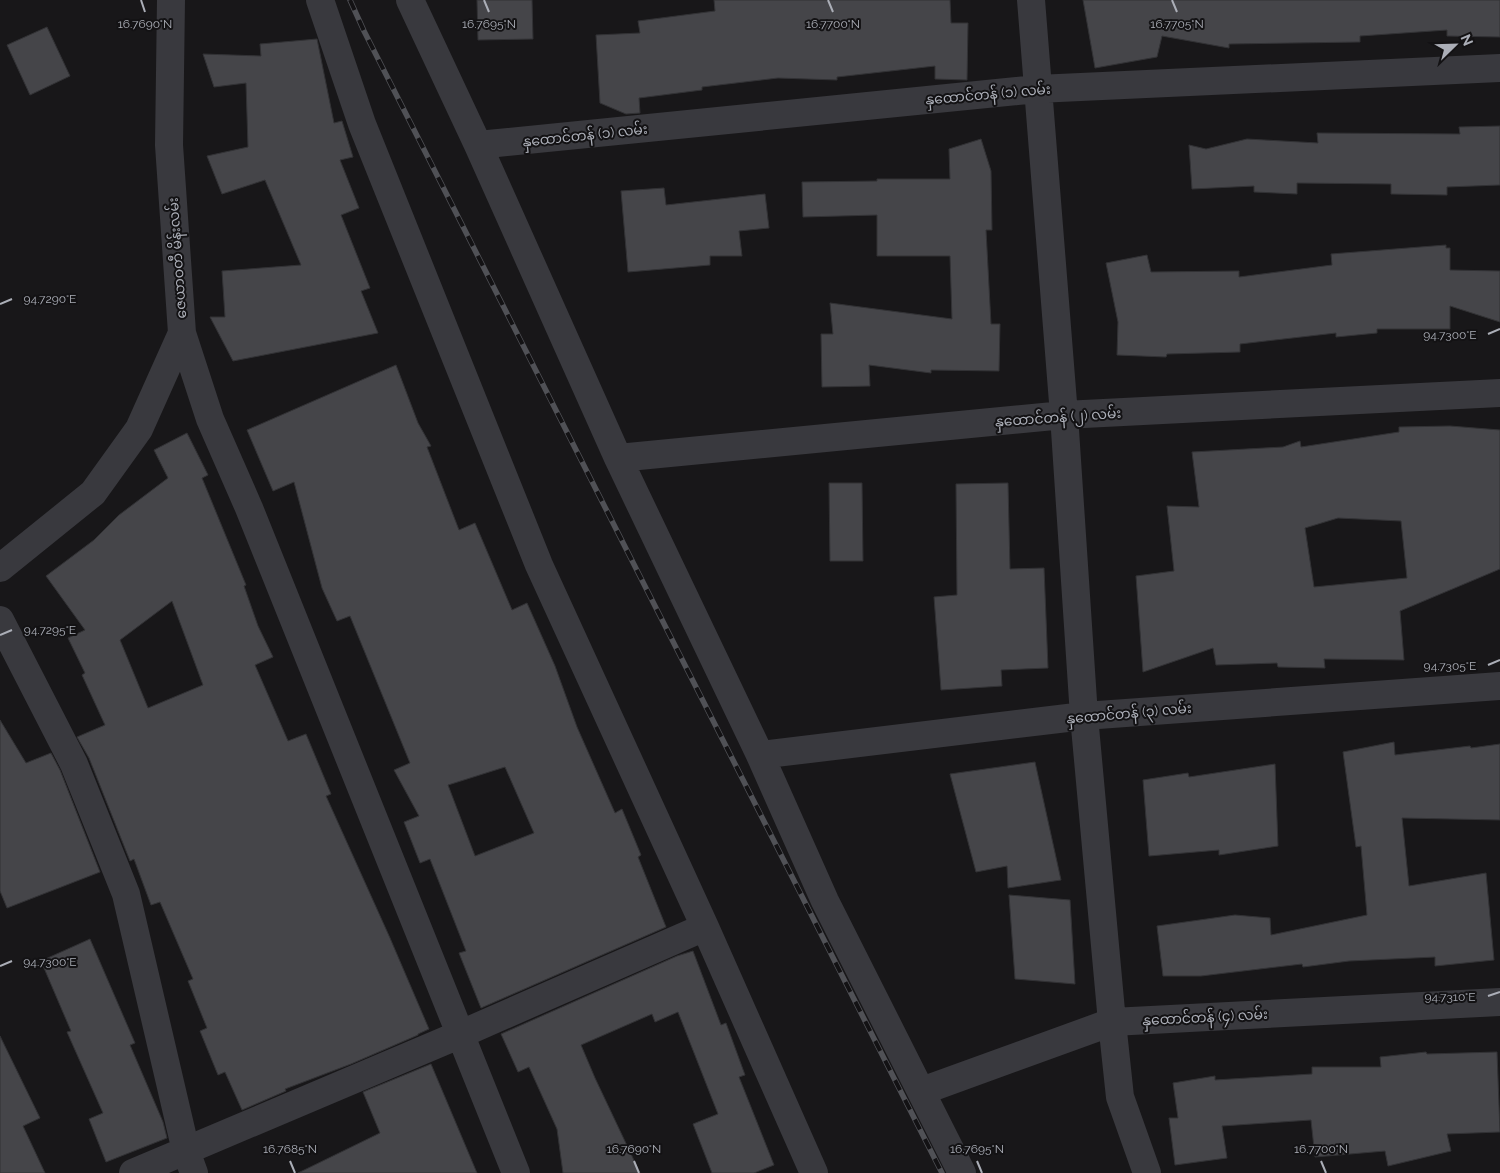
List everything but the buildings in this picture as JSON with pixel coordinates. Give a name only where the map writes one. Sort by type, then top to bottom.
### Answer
[{"type":"street","name":"ဇေယာဝတီ မိန်းလမ်း","points":[[0,568],[93,493],[139,430],[182,333],[169,145],[171,0]]},
{"type":"street","points":[[320,0],[362,124],[539,565],[705,927],[814,1173]]},
{"type":"street","points":[[410,0],[478,145],[618,458],[760,755],[825,901],[962,1173]]},
{"type":"street","points":[[1031,0],[1064,415],[1084,716],[1112,1022],[1120,1097],[1147,1173]]},
{"type":"street","name":"နှထောင်တန် (၁) လမ်း","points":[[478,145],[1037,89],[1500,68]]},
{"type":"street","points":[[182,333],[210,419],[249,508],[516,1173]]},
{"type":"street","name":"နှထောင်တန် (၂) လမ်း","points":[[618,458],[1064,415],[1500,393]]},
{"type":"street","points":[[0,620],[74,764],[126,894],[190,1162]]},
{"type":"street","name":"နှထောင်တန် (၃) လမ်း","points":[[760,755],[1084,716],[1500,686]]},
{"type":"street","points":[[133,1173],[190,1162],[461,1034],[705,927]]},
{"type":"street","name":"နှထောင်တန် (၄) လမ်း","points":[[922,1091],[1112,1022],[1500,1002]]},
{"type":"railway","points":[[350,0],[942,1173]]}]
